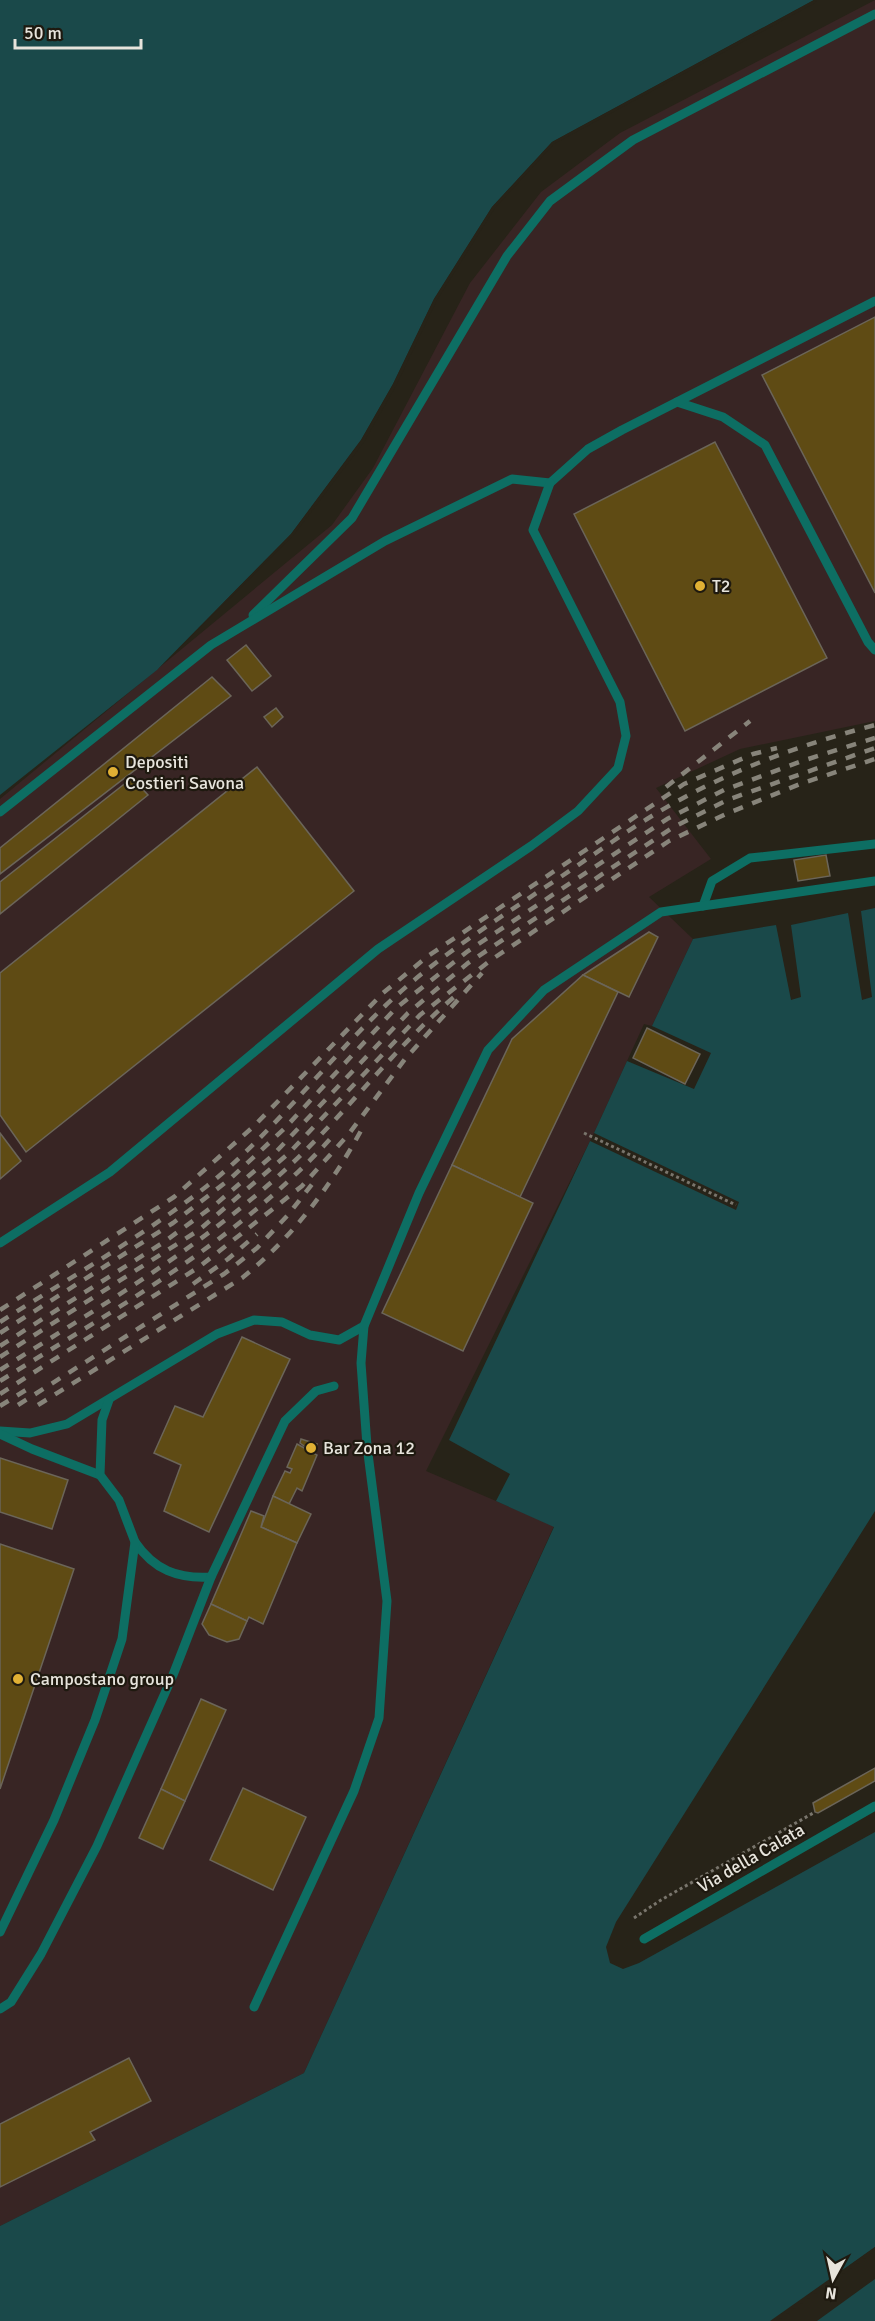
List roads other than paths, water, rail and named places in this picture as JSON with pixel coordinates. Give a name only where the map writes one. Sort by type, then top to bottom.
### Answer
[{"type":"lane","points":[[241,627],[352,518],[507,256],[550,201],[633,140],[875,14]]},
{"type":"lane","points":[[0,1243],[110,1172],[378,949],[531,846],[578,811],[618,768],[626,736],[620,702],[533,530],[550,483],[588,449],[875,301]]},
{"type":"lane","points":[[677,402],[723,417],[765,445],[868,642],[875,650]]},
{"type":"lane","points":[[0,812],[211,645],[241,627],[385,541],[512,480],[550,483]]},
{"type":"lane","points":[[704,906],[712,881],[750,858],[875,844]]},
{"type":"lane","points":[[255,2007],[354,1791],[379,1718],[387,1601],[367,1446],[361,1375],[364,1326],[419,1193],[488,1050],[544,990],[632,929],[662,912],[875,881]]},
{"type":"lane","points":[[0,1432],[30,1433],[67,1424],[217,1334],[254,1320],[282,1322],[310,1335],[339,1340],[364,1326]]},
{"type":"lane","points":[[0,2009],[11,2002],[41,1954],[97,1846],[174,1675],[211,1576],[285,1421],[316,1391],[334,1386]]},
{"type":"lane","points":[[100,1475],[102,1420],[109,1400]]},
{"type":"lane","points":[[0,1432],[32,1449],[100,1475],[119,1500],[135,1542],[146,1558],[169,1572],[193,1578],[211,1576]]},
{"type":"lane","points":[[0,1932],[54,1820],[95,1720],[122,1639],[132,1578],[135,1542]]},
{"type":"lane","name":"Via della Calata","points":[[644,1939],[875,1806]]},
{"type":"water","points":[[0,0],[814,0],[552,142],[492,207],[434,299],[393,384],[361,440],[291,534],[157,670],[0,795]]},
{"type":"water","points":[[875,908],[875,1511],[616,1922],[606,1947],[610,1963],[623,1969],[639,1963],[875,1832],[875,2247],[772,2321],[0,2321],[0,2226],[304,2073],[554,1527],[496,1501],[510,1474],[449,1440],[590,1141],[736,1210],[739,1202],[594,1133],[627,1061],[694,1089],[711,1053],[652,1026],[693,939],[776,925],[791,1000],[801,997],[791,925],[848,913],[862,1000],[872,997],[861,911]]},
{"type":"water","points":[[875,2279],[875,2321],[817,2321]]},
{"type":"railway","points":[[666,787],[750,721]]},
{"type":"railway","points":[[0,1322],[131,1240],[207,1186],[254,1144],[362,1028],[403,989],[482,929],[634,827],[674,803],[757,763],[815,742],[875,725]]},
{"type":"railway","points":[[0,1333],[173,1223],[230,1179],[284,1129],[395,1009],[468,951],[667,819],[724,790],[802,761],[875,738]]},
{"type":"railway","points":[[0,1310],[174,1197],[254,1126],[383,993],[428,956],[684,784],[753,754],[777,748]]},
{"type":"railway","points":[[0,1346],[164,1242],[216,1204],[272,1156],[408,1013],[468,963],[672,828],[727,800],[875,748]]},
{"type":"railway","points":[[0,1357],[199,1230],[289,1153],[420,1015],[491,960],[669,841],[726,814],[800,784],[875,759]]},
{"type":"railway","points":[[0,1394],[199,1267],[302,1186],[348,1135],[405,1059],[482,973]]},
{"type":"railway","points":[[0,1370],[148,1276],[253,1198],[308,1148],[410,1038],[454,997]]},
{"type":"railway","points":[[38,1405],[242,1278],[261,1262],[310,1209],[338,1170],[363,1127]]},
{"type":"railway","points":[[0,1381],[132,1299],[217,1240],[296,1174],[332,1137]]},
{"type":"railway","points":[[18,1405],[224,1274],[257,1248],[288,1215],[313,1183]]},
{"type":"railway","points":[[193,1284],[228,1259],[257,1234]]},
{"type":"railway","points":[[0,1406],[26,1390]]},
{"type":"place","name":"T2","points":[[700,586]]},
{"type":"place","name":"Depositi Costieri Savona","points":[[113,772]]},
{"type":"place","name":"Bar Zona 12","points":[[311,1448]]},
{"type":"place","name":"Campostano group","points":[[18,1679]]}]
